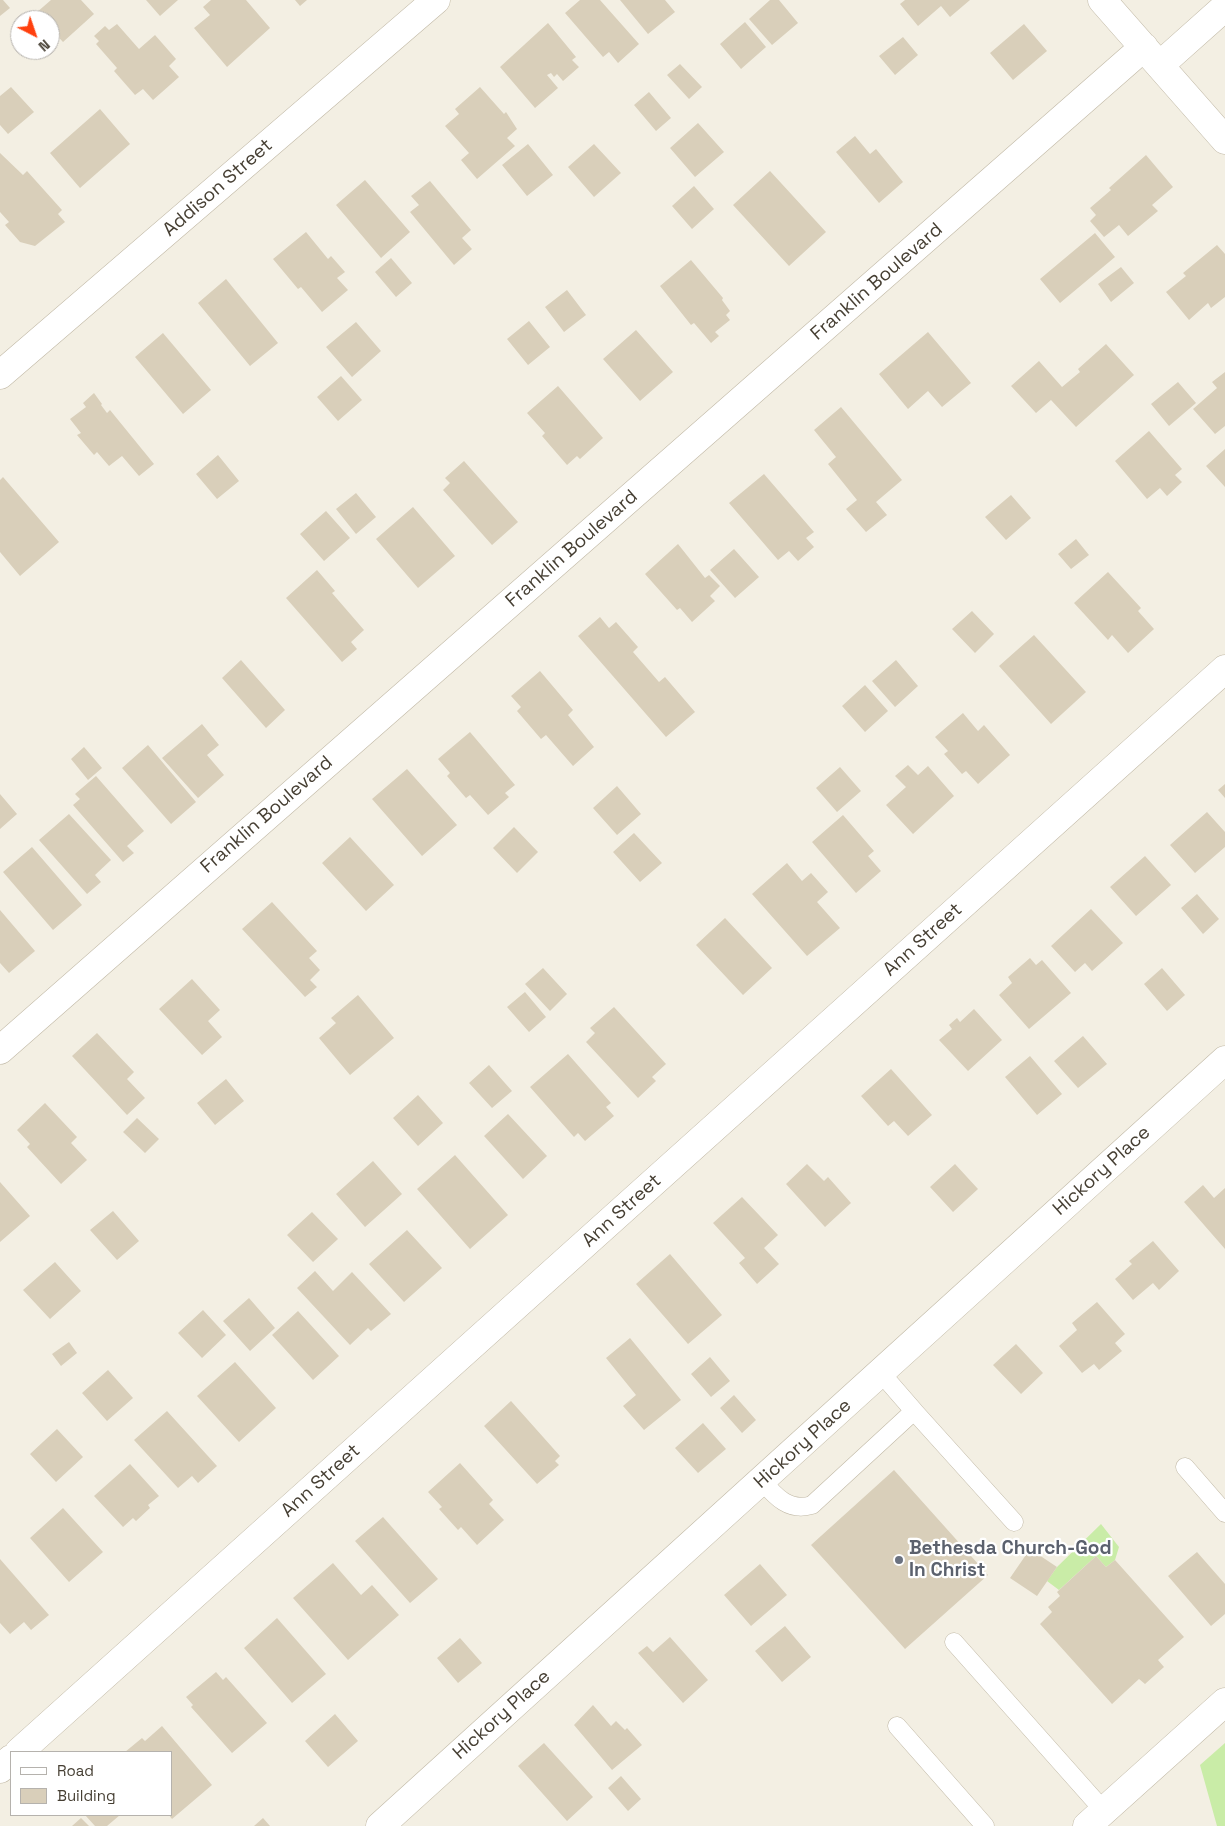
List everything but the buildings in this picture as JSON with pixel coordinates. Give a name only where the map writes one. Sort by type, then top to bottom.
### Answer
[{"type":"street","name":"Addison Street","points":[[0,375],[436,0]]},
{"type":"street","points":[[1102,0],[1225,140]]},
{"type":"street","name":"Franklin Boulevard","points":[[0,1050],[1152,56],[1225,7]]},
{"type":"street","name":"Ann Street","points":[[20,1751],[1225,669]]},
{"type":"street","name":"Hickory Place","points":[[380,1826],[762,1482],[1225,1060]]},
{"type":"street","points":[[1096,1819],[1225,1702]]},
{"type":"street","points":[[0,1769],[10,1760]]},
{"type":"lane","points":[[881,1373],[1014,1522]]},
{"type":"lane","points":[[762,1482],[787,1505],[804,1507],[812,1505],[914,1411]]},
{"type":"lane","points":[[1185,1467],[1225,1513]]},
{"type":"lane","points":[[954,1642],[1096,1819]]},
{"type":"lane","points":[[896,1726],[985,1826]]},
{"type":"green space","points":[[1101,1524],[1119,1547],[1115,1560],[1106,1567],[1096,1556],[1059,1590],[1047,1581],[1057,1567]]},
{"type":"green space","points":[[1225,1743],[1225,1826],[1217,1826],[1200,1765]]},
{"type":"place","name":"Bethesda Church-God In Christ","points":[[899,1560]]}]
